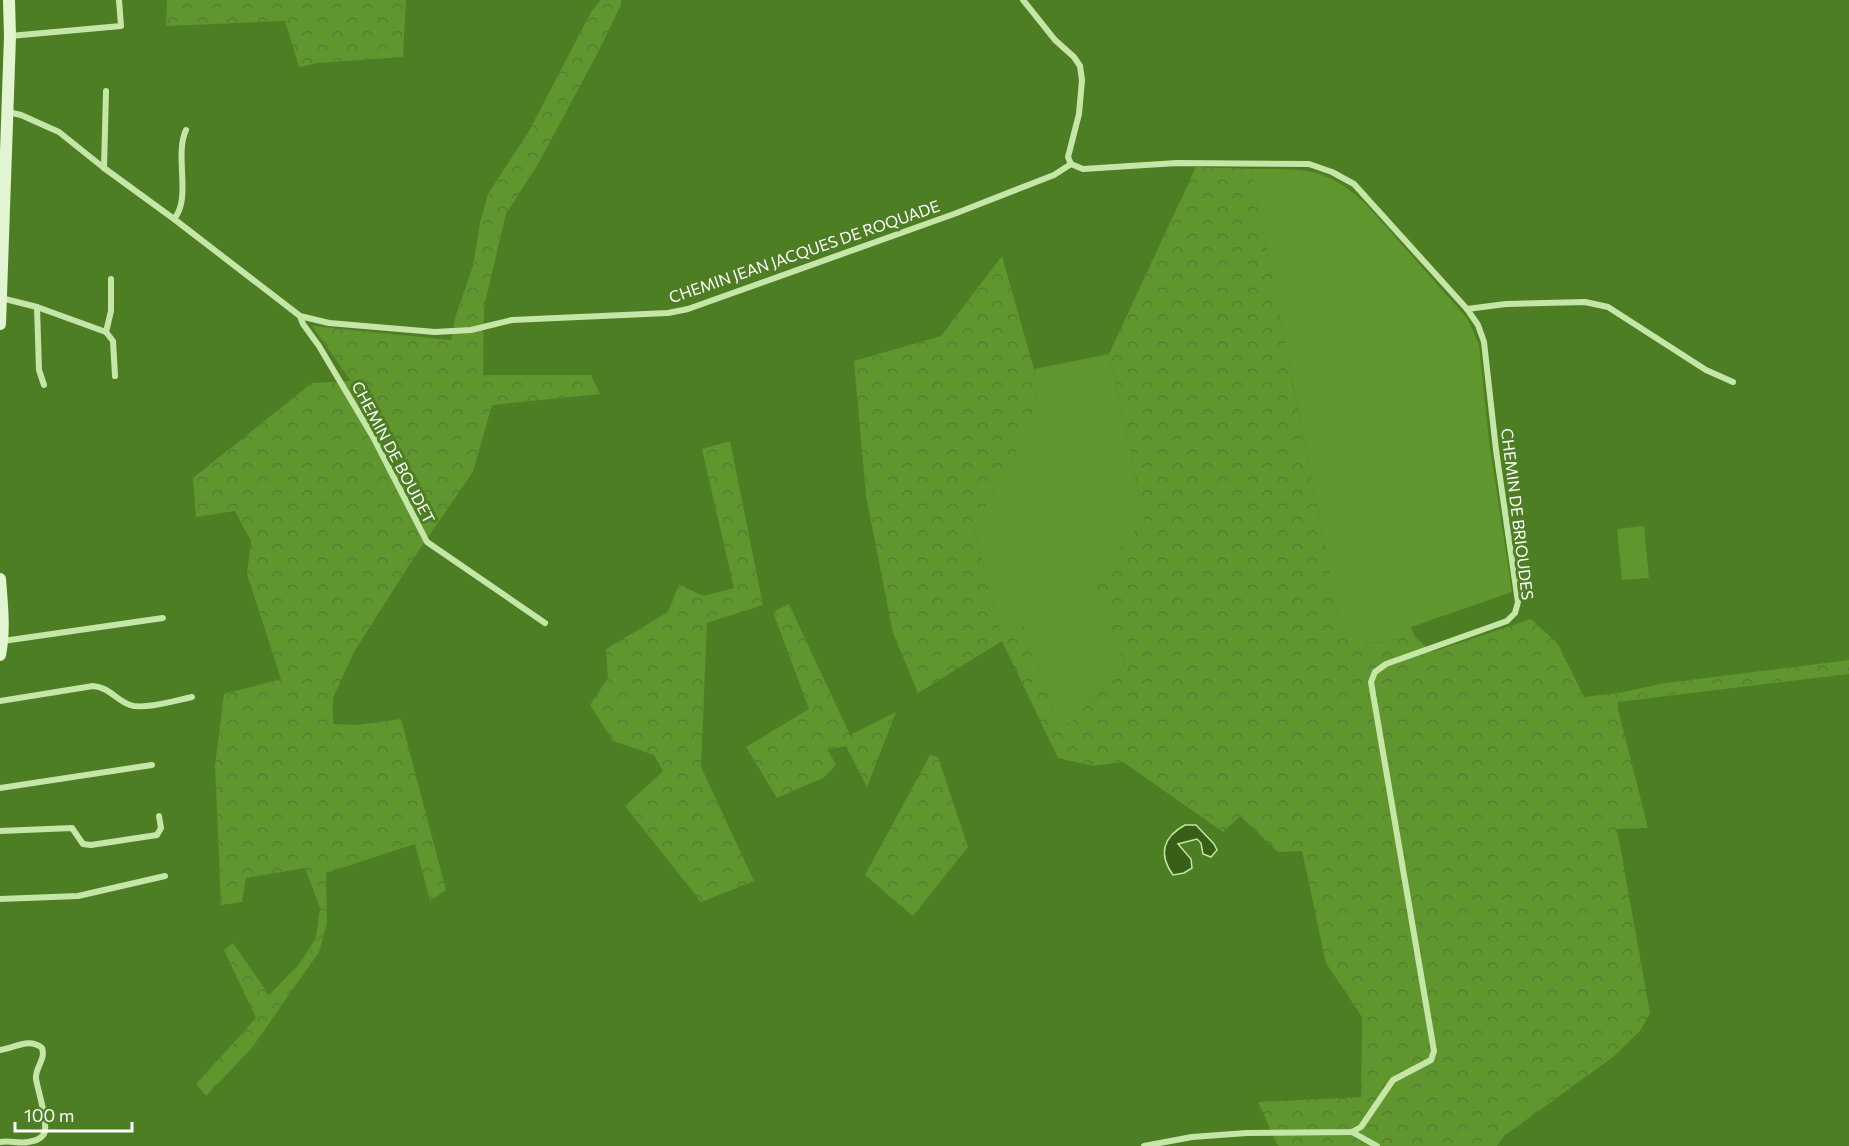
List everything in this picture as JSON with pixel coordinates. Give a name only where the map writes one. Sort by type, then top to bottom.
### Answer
[{"type":"street","points":[[0,324],[10,36],[9,0]]},
{"type":"street","points":[[10,36],[121,26],[119,0]]},
{"type":"street","points":[[1023,0],[1054,40],[1074,57],[1080,66],[1082,80],[1079,114],[1068,157],[1071,164]]},
{"type":"street","points":[[104,168],[106,91]]},
{"type":"street","name":"CHEMIN JEAN JACQUES DE ROQUADE","points":[[7,112],[21,115],[59,132],[300,316],[329,323],[435,332],[471,330],[512,320],[668,313],[688,309],[849,252],[1054,175],[1064,171],[1071,164]]},
{"type":"street","points":[[174,219],[181,208],[182,145],[186,130]]},
{"type":"street","name":"CHEMIN DE BRIOUDES","points":[[1071,164],[1083,169],[1177,163],[1285,163],[1309,164],[1332,172],[1354,184],[1467,309],[1478,325],[1484,342],[1496,450],[1518,602],[1515,614],[1507,621],[1386,664],[1375,672],[1371,682],[1434,1051],[1431,1060],[1424,1065],[1393,1080],[1361,1127],[1352,1132]]},
{"type":"street","points":[[106,332],[111,311],[111,279]]},
{"type":"street","points":[[1467,309],[1506,304],[1585,302],[1608,308],[1706,370],[1733,382]]},
{"type":"street","points":[[0,304],[37,307],[106,332],[113,341],[115,376]]},
{"type":"street","points":[[37,307],[39,370],[45,385]]},
{"type":"street","name":"CHEMIN DE BOUDET","points":[[300,316],[374,437],[427,542],[544,623]]},
{"type":"street","points":[[0,579],[3,641],[0,655]]},
{"type":"street","points":[[3,641],[163,618]]},
{"type":"street","points":[[0,701],[93,686],[105,688],[137,707],[192,697]]},
{"type":"street","points":[[0,789],[152,765]]},
{"type":"street","points":[[0,831],[72,828],[83,844],[91,845],[157,835],[161,828],[159,816]]},
{"type":"street","points":[[0,899],[78,896],[165,876]]},
{"type":"street","points":[[0,1050],[33,1042],[42,1048],[43,1059],[36,1076],[45,1126],[43,1135],[36,1141],[0,1142]]},
{"type":"street","points":[[1144,1146],[1192,1137],[1247,1133],[1352,1132],[1377,1146]]},
{"type":"green space","points":[[167,0],[406,0],[403,57],[318,63],[299,67],[285,21],[166,26]]},
{"type":"green space","points":[[601,0],[621,0],[621,5],[538,164],[506,214],[484,307],[483,375],[591,375],[600,394],[492,405],[473,472],[415,556],[354,652],[333,698],[333,724],[357,725],[401,719],[446,890],[430,901],[415,844],[326,873],[327,923],[319,952],[251,1049],[206,1096],[196,1084],[256,1018],[224,950],[233,943],[269,995],[300,963],[316,938],[320,908],[305,868],[246,878],[242,902],[221,905],[215,766],[224,694],[281,679],[247,574],[251,541],[235,511],[196,517],[193,478],[312,383],[351,381],[312,326],[451,340],[456,315],[473,266],[480,223],[488,194],[529,131],[591,12]]},
{"type":"green space","points":[[1196,167],[1251,169],[1340,625],[1370,643],[1415,637],[1432,652],[1531,619],[1558,644],[1584,697],[1619,693],[1665,683],[1849,660],[1849,674],[1618,702],[1648,828],[1617,829],[1650,1013],[1640,1031],[1613,1057],[1504,1136],[1497,1146],[1278,1146],[1258,1102],[1361,1097],[1362,1017],[1326,963],[1302,851],[1278,852],[1240,816],[1223,832],[1123,762],[1093,766],[1058,758],[1002,641],[918,693],[893,633],[866,496],[854,361],[941,336],[1002,256],[1034,369],[1038,411],[974,527],[1002,640],[1022,621],[1055,716],[1069,724],[1125,665],[1094,576],[1145,520],[1109,354]]},
{"type":"green space","points":[[1251,169],[1299,170],[1325,176],[1338,182],[1365,203],[1467,318],[1479,344],[1489,440],[1512,592],[1411,627],[1415,637],[1370,643],[1340,625]]},
{"type":"green space","points":[[1109,354],[1145,520],[1094,576],[1125,665],[1069,724],[1055,716],[1022,622],[1002,641],[974,527],[1038,411],[1034,369]]},
{"type":"green space","points":[[730,441],[763,605],[707,623],[701,767],[754,881],[701,902],[625,806],[663,771],[654,755],[613,741],[590,705],[608,678],[606,649],[668,612],[679,584],[703,596],[734,588],[702,449]]},
{"type":"green space","points":[[1644,526],[1649,578],[1622,580],[1617,529]]},
{"type":"green space","points":[[789,604],[850,735],[896,712],[867,787],[846,746],[828,750],[836,765],[823,778],[777,798],[746,747],[809,709],[773,612]]},
{"type":"green space","points":[[930,755],[938,757],[968,847],[913,916],[865,875]]},
{"type":"shaded area","points":[[1185,825],[1196,825],[1217,850],[1211,857],[1203,854],[1201,843],[1197,839],[1178,844],[1191,859],[1192,868],[1184,873],[1173,875],[1165,860],[1165,847],[1172,835]]}]
